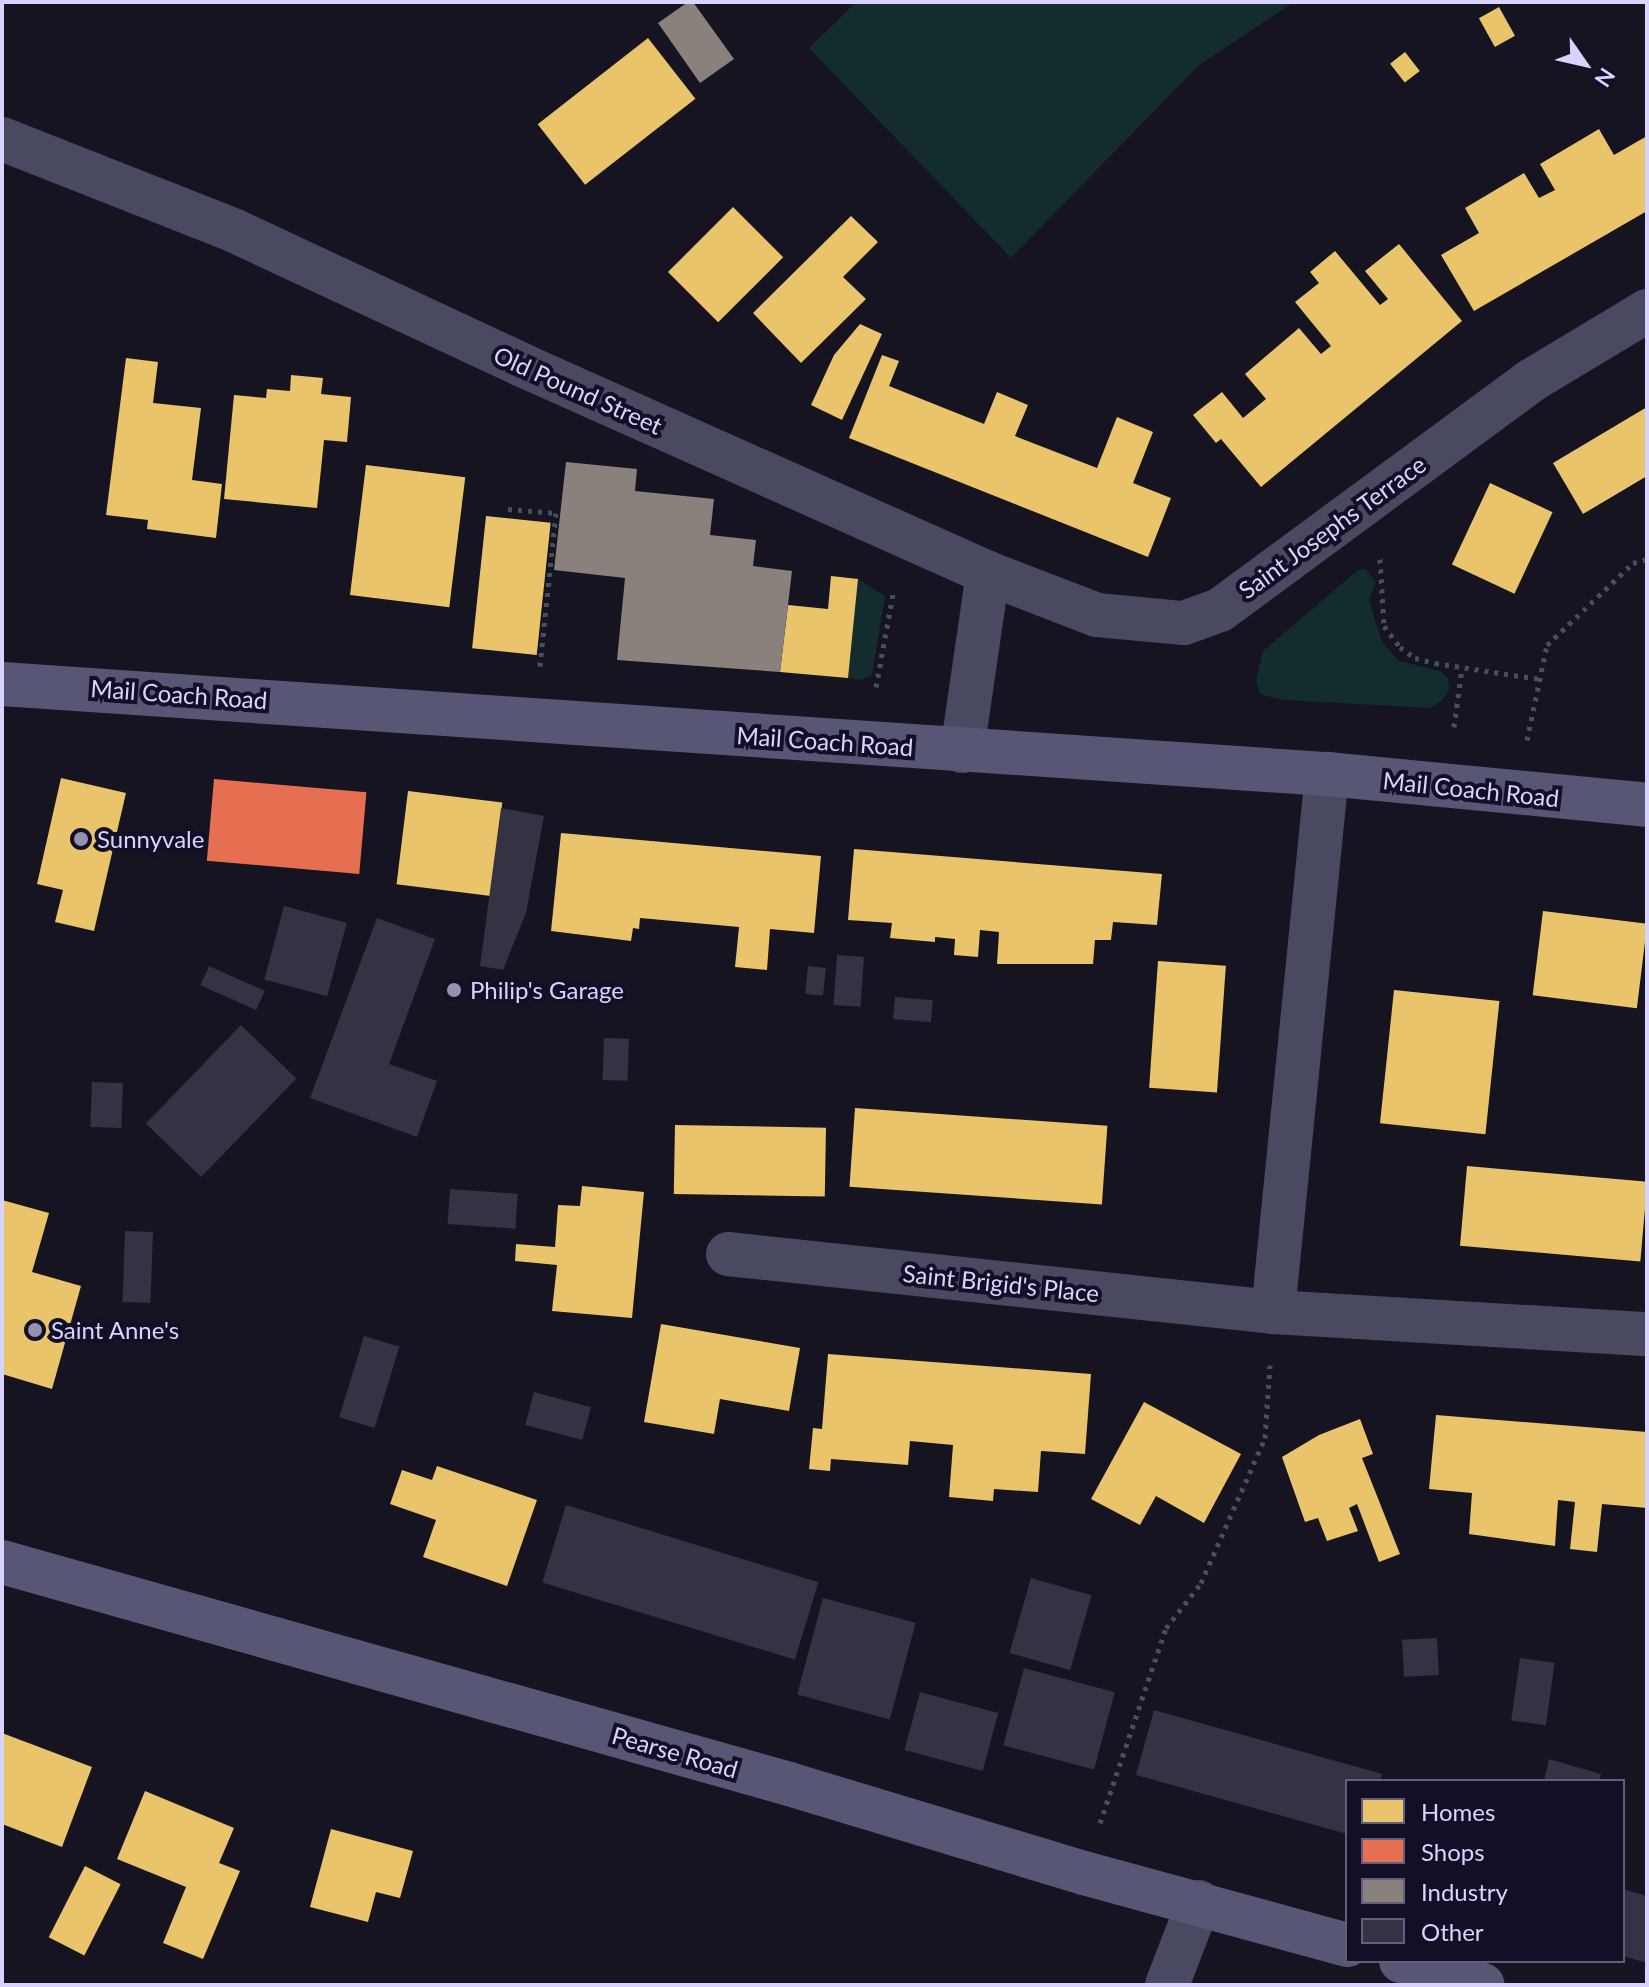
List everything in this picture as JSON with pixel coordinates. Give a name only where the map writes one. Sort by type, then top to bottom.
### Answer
[{"type":"main road","name":"Mail Coach Road","points":[[2,684],[153,691],[962,751],[1327,774],[1647,805]]},
{"type":"main road","name":"Pearse Road","points":[[2,1562],[789,1784],[1084,1873],[1345,1944]]},
{"type":"main road","points":[[1408,1963],[1483,1985]]},
{"type":"street","name":"Old Pound Street","points":[[2,139],[235,231],[522,365],[988,573]]},
{"type":"street","name":"Saint Josephs Terrace","points":[[988,573],[1097,615],[1184,623],[1220,610],[1532,380],[1647,311]]},
{"type":"street","points":[[962,751],[988,573]]},
{"type":"street","points":[[1273,1312],[1327,774]]},
{"type":"street","name":"Saint Brigid's Place","points":[[728,1254],[1273,1312],[1647,1334]]},
{"type":"street","points":[[1167,1985],[1199,1902]]},
{"type":"path","points":[[508,509],[556,513],[540,666]]},
{"type":"path","points":[[1380,557],[1384,626],[1400,647],[1415,658],[1539,679]]},
{"type":"path","points":[[1520,794],[1528,724],[1547,645],[1633,563],[1647,559]]},
{"type":"path","points":[[876,687],[893,594]]},
{"type":"path","points":[[1454,727],[1462,668]]},
{"type":"path","points":[[1084,1873],[1166,1628],[1201,1583],[1265,1438],[1273,1312]]},
{"type":"green space","points":[[856,2],[1294,2],[1199,65],[1011,258],[809,48]]},
{"type":"green space","points":[[1365,569],[1376,582],[1369,600],[1382,642],[1399,661],[1440,671],[1448,678],[1449,691],[1441,701],[1430,708],[1283,700],[1260,694],[1256,680],[1263,651],[1358,570]]},
{"type":"green space","points":[[858,579],[885,596],[872,675],[862,680],[848,678]]},
{"type":"building: Homes","points":[[1499,7],[1515,36],[1495,47],[1479,18]]},
{"type":"building: Homes","points":[[648,38],[695,99],[585,185],[538,124]]},
{"type":"building: Homes","points":[[1405,52],[1420,71],[1405,83],[1390,64]]},
{"type":"building: Homes","points":[[1599,129],[1614,155],[1647,136],[1647,211],[1474,311],[1441,255],[1479,233],[1465,208],[1524,173],[1539,198],[1555,190],[1540,164]]},
{"type":"building: Homes","points":[[733,207],[783,257],[718,322],[668,272]]},
{"type":"building: Homes","points":[[851,216],[878,242],[843,277],[866,299],[801,363],[753,313]]},
{"type":"building: Homes","points":[[1399,244],[1462,321],[1261,487],[1221,439],[1216,443],[1193,415],[1222,392],[1243,418],[1266,399],[1245,374],[1299,328],[1321,354],[1331,346],[1295,302],[1319,283],[1310,272],[1335,251],[1380,305],[1388,299],[1365,271]]},
{"type":"building: Homes","points":[[860,324],[882,334],[842,420],[811,405],[834,355]]},
{"type":"building: Homes","points":[[882,355],[899,361],[889,386],[984,424],[997,392],[1028,405],[1015,436],[1097,468],[1117,417],[1153,432],[1133,483],[1171,498],[1148,557],[849,438]]},
{"type":"building: Homes","points":[[126,358],[158,362],[153,403],[201,408],[192,480],[222,484],[216,538],[147,529],[148,520],[106,515]]},
{"type":"building: Homes","points":[[291,375],[323,378],[321,394],[351,397],[347,442],[324,440],[317,508],[224,499],[234,395],[266,398],[267,389],[290,391]]},
{"type":"building: Homes","points":[[1647,407],[1647,476],[1583,514],[1553,463]]},
{"type":"building: Homes","points":[[366,465],[465,477],[449,607],[350,595]]},
{"type":"building: Homes","points":[[1490,483],[1553,512],[1514,594],[1452,565]]},
{"type":"building: Homes","points":[[486,516],[551,523],[537,655],[472,648]]},
{"type":"building: Homes","points":[[831,576],[858,579],[848,678],[780,672],[788,605],[828,609]]},
{"type":"building: Homes","name":"Sunnyvale","points":[[61,778],[126,793],[94,931],[55,922],[63,890],[37,884]]},
{"type":"building: Homes","points":[[408,791],[502,803],[491,896],[397,884]]},
{"type":"building: Homes","points":[[561,833],[821,856],[814,933],[770,929],[767,970],[735,967],[739,927],[640,918],[639,929],[633,928],[631,941],[551,931]]},
{"type":"building: Homes","points":[[854,849],[1162,874],[1157,925],[1113,922],[1111,940],[1095,940],[1093,964],[997,964],[999,932],[980,930],[978,957],[954,955],[955,939],[935,937],[935,942],[890,938],[892,923],[848,920]]},
{"type":"building: Homes","points":[[1543,911],[1647,924],[1637,1008],[1533,995]]},
{"type":"building: Homes","points":[[1158,961],[1226,966],[1217,1092],[1149,1088]]},
{"type":"building: Homes","points":[[1394,990],[1499,1001],[1485,1134],[1380,1123]]},
{"type":"building: Homes","points":[[855,1108],[1107,1126],[1102,1204],[849,1187]]},
{"type":"building: Homes","points":[[675,1125],[826,1128],[825,1197],[674,1194]]},
{"type":"building: Homes","points":[[1467,1166],[1647,1182],[1640,1261],[1460,1246]]},
{"type":"building: Homes","points":[[582,1186],[644,1192],[632,1318],[552,1311],[557,1265],[515,1261],[516,1244],[555,1247],[558,1205],[580,1206]]},
{"type":"building: Homes","name":"Saint Anne's","points":[[2,1200],[49,1213],[32,1272],[81,1286],[52,1389],[2,1374]]},
{"type":"building: Homes","points":[[661,1324],[800,1348],[789,1411],[720,1399],[714,1434],[644,1422]]},
{"type":"building: Homes","points":[[828,1354],[1091,1374],[1085,1454],[1041,1451],[1038,1492],[994,1489],[993,1501],[949,1497],[953,1445],[910,1441],[908,1465],[831,1459],[830,1471],[809,1469],[813,1428],[822,1429]]},
{"type":"building: Homes","points":[[1144,1402],[1241,1454],[1204,1523],[1156,1496],[1140,1525],[1091,1499]]},
{"type":"building: Homes","points":[[1436,1415],[1647,1432],[1647,1508],[1602,1504],[1597,1552],[1570,1549],[1575,1502],[1558,1500],[1555,1546],[1469,1534],[1472,1493],[1429,1489]]},
{"type":"building: Homes","points":[[1360,1419],[1373,1454],[1362,1458],[1400,1554],[1379,1562],[1357,1504],[1349,1508],[1358,1531],[1327,1541],[1318,1518],[1305,1522],[1282,1457],[1319,1435]]},
{"type":"building: Homes","points":[[437,1466],[537,1500],[507,1586],[423,1557],[436,1520],[390,1504],[402,1470],[432,1480]]},
{"type":"building: Homes","points":[[2,1733],[92,1767],[62,1847],[2,1824]]},
{"type":"building: Homes","points":[[145,1791],[234,1828],[219,1863],[240,1871],[203,1959],[163,1943],[186,1887],[117,1859]]},
{"type":"building: Homes","points":[[331,1829],[413,1851],[400,1898],[376,1892],[368,1922],[310,1907]]},
{"type":"building: Homes","points":[[85,1866],[121,1884],[84,1955],[49,1937]]},
{"type":"building: Shops","points":[[214,779],[366,792],[359,874],[207,861]]},
{"type":"building: Industry","points":[[688,2],[693,2],[734,59],[700,83],[658,23]]},
{"type":"building: Industry","points":[[566,462],[637,469],[635,491],[714,499],[710,535],[756,540],[753,566],[792,571],[780,672],[617,660],[625,578],[554,570]]},
{"type":"building: Other","points":[[501,808],[544,816],[526,913],[503,970],[480,966]]},
{"type":"building: Other","points":[[284,906],[347,923],[327,996],[264,979]]},
{"type":"building: Other","points":[[377,918],[435,939],[389,1064],[437,1081],[417,1137],[310,1098]]},
{"type":"building: Other","points":[[837,955],[864,957],[860,1007],[834,1005]]},
{"type":"building: Other","points":[[209,966],[265,991],[256,1010],[200,985]]},
{"type":"building: Other","points":[[808,966],[826,968],[823,996],[805,994]]},
{"type":"building: Other","points":[[895,997],[933,1000],[931,1022],[893,1019]]},
{"type":"building: Other","points":[[241,1025],[296,1078],[201,1177],[146,1124]]},
{"type":"building: Other","points":[[604,1038],[629,1039],[628,1081],[603,1080]]},
{"type":"building: Other","points":[[92,1082],[123,1083],[121,1128],[90,1127]]},
{"type":"building: Other","points":[[450,1189],[518,1194],[515,1229],[448,1224]]},
{"type":"building: Other","points":[[125,1231],[153,1232],[151,1303],[123,1302]]},
{"type":"building: Other","points":[[364,1336],[399,1347],[375,1428],[339,1417]]},
{"type":"building: Other","points":[[534,1392],[591,1407],[582,1440],[525,1425]]},
{"type":"building: Other","points":[[566,1505],[818,1582],[795,1660],[542,1582]]},
{"type":"building: Other","points":[[1031,1578],[1092,1595],[1070,1670],[1010,1653]]},
{"type":"building: Other","points":[[823,1598],[916,1623],[890,1719],[797,1695]]},
{"type":"building: Other","points":[[1437,1638],[1439,1675],[1404,1677],[1402,1640]]},
{"type":"building: Other","points":[[1520,1658],[1555,1663],[1546,1725],[1511,1720]]},
{"type":"building: Other","points":[[1024,1668],[1115,1692],[1094,1770],[1003,1745]]},
{"type":"building: Other","points":[[920,1692],[998,1713],[983,1771],[904,1750]]},
{"type":"building: Other","points":[[1154,1710],[1382,1774],[1381,1779],[1345,1779],[1345,1833],[1136,1775]]},
{"type":"building: Other","points":[[1549,1759],[1601,1774],[1600,1779],[1544,1779]]},
{"type":"building: Other","points":[[1625,1890],[1647,1896],[1647,1963],[1625,1957]]},
{"type":"place","name":"Sunnyvale","points":[[81,839]]},
{"type":"place","name":"Philip's Garage","points":[[454,990]]},
{"type":"place","name":"Saint Anne's","points":[[35,1330]]}]
